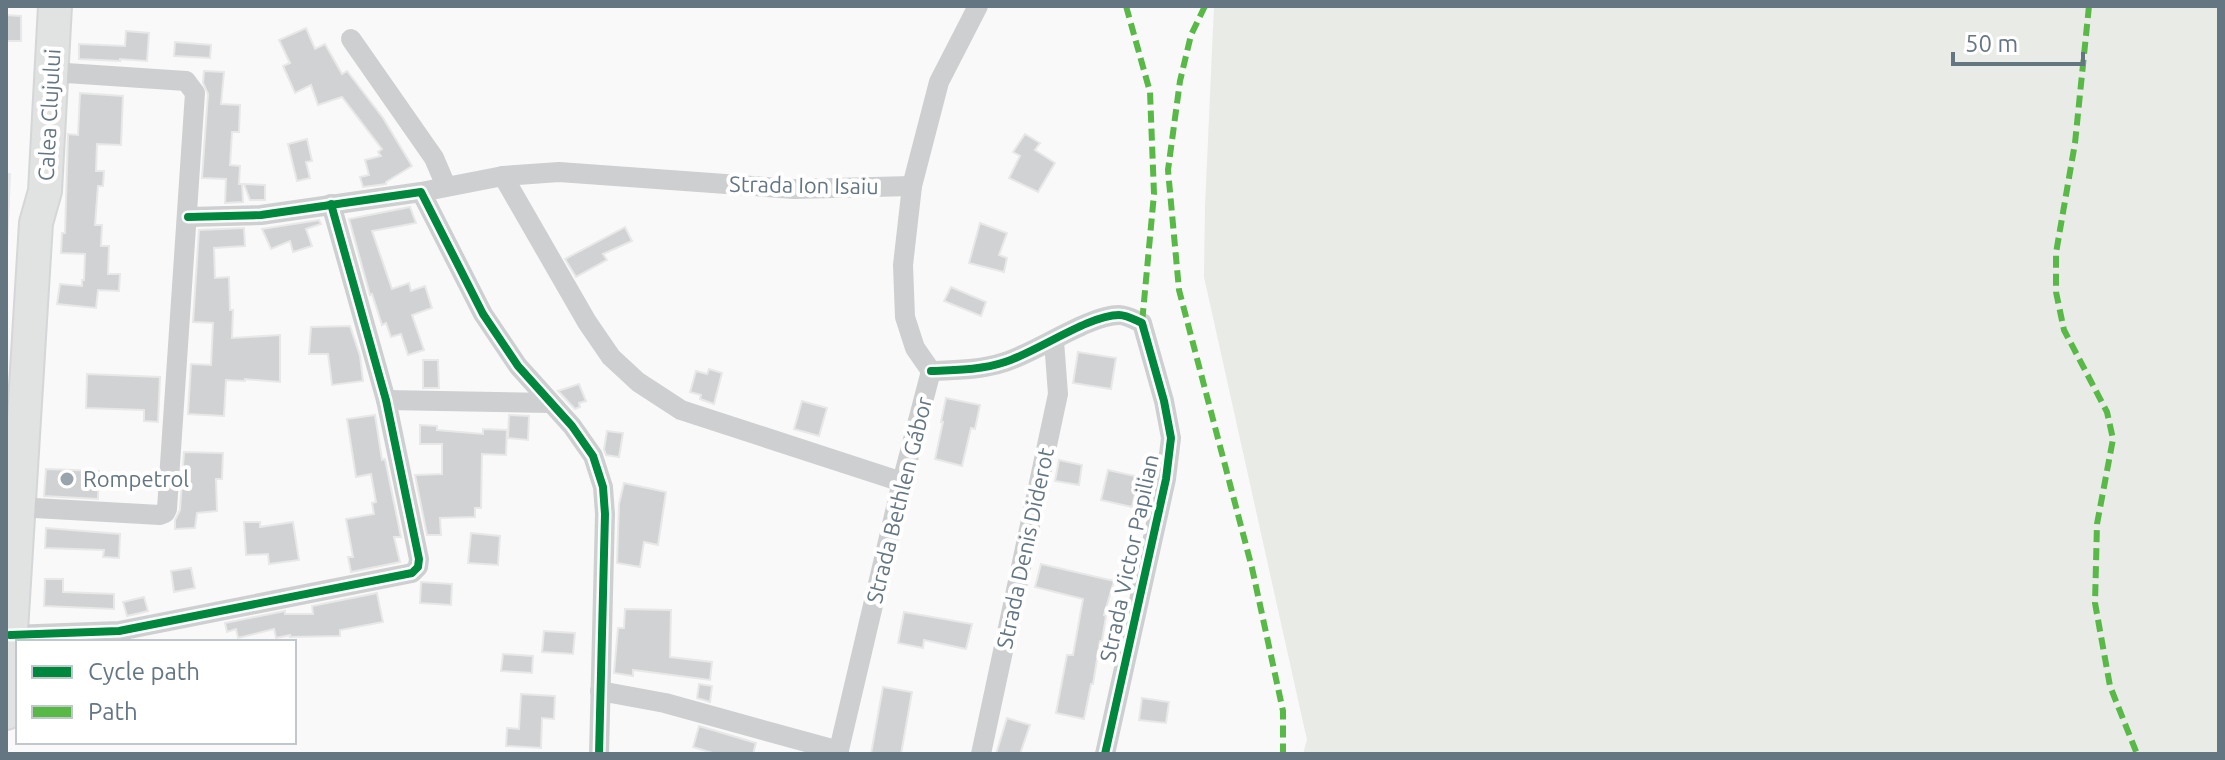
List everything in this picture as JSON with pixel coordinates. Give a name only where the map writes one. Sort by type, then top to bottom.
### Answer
[{"type":"main road","name":"Calea Clujului","points":[[36,6],[28,194],[36,223]]},
{"type":"main road","name":"Calea Clujului","points":[[6,713],[36,223],[45,191],[55,6]]},
{"type":"street","points":[[931,371],[915,348],[905,317],[903,265],[912,186],[939,82],[978,6]]},
{"type":"street","points":[[351,39],[434,158],[446,186]]},
{"type":"street","points":[[17,507],[160,515],[167,509],[195,93],[186,81],[51,72]]},
{"type":"street","name":"Strada Ion Isaiu","points":[[188,217],[261,215],[421,192],[503,176],[559,172],[794,189],[912,186]]},
{"type":"street","points":[[503,176],[587,322],[611,357],[638,382],[681,410],[902,482]]},
{"type":"street","points":[[421,192],[483,314],[518,366],[572,426],[593,456],[603,487],[605,514],[599,754]]},
{"type":"street","points":[[10,635],[119,631],[412,573],[418,567],[419,559],[386,400],[331,204]]},
{"type":"street","name":"Strada Bethlen Gábor","points":[[839,752],[931,371],[1004,363],[1107,316],[1123,315],[1142,323]]},
{"type":"street","name":"Strada Victor Papilian","points":[[1105,754],[1166,479],[1171,438],[1142,323]]},
{"type":"street","name":"Strada Denis Diderot","points":[[981,754],[1058,394],[1054,341]]},
{"type":"street","points":[[386,400],[550,403]]},
{"type":"street","points":[[600,691],[665,703],[839,752]]},
{"type":"shaded area","points":[[1214,6],[2219,6],[2219,754],[1303,754],[1307,740],[1204,277]]},
{"type":"shaded area","points":[[6,173],[11,173],[6,297]]},
{"type":"building","points":[[6,15],[21,16],[21,41],[6,41]]},
{"type":"building","points":[[306,28],[315,49],[325,44],[342,74],[347,71],[383,118],[412,166],[386,184],[363,187],[360,177],[369,175],[365,160],[381,156],[378,152],[382,149],[342,97],[318,105],[311,85],[295,93],[283,66],[290,63],[279,40]]},
{"type":"building","points":[[126,31],[149,33],[147,61],[79,59],[79,44],[125,46]]},
{"type":"building","points":[[175,42],[211,45],[210,58],[174,56]]},
{"type":"building","points":[[204,71],[224,72],[221,104],[240,105],[239,132],[232,132],[230,165],[240,166],[239,184],[242,184],[243,202],[225,203],[226,179],[202,178],[208,94],[203,83]]},
{"type":"building","points":[[80,93],[123,96],[121,145],[97,144],[96,171],[104,171],[103,186],[98,186],[95,225],[102,225],[101,246],[109,246],[108,274],[120,274],[119,291],[98,290],[96,308],[57,304],[60,284],[82,286],[84,280],[85,254],[61,253],[62,233],[65,233],[68,134],[78,135]]},
{"type":"building","points":[[1025,134],[1040,143],[1035,150],[1055,163],[1038,192],[1009,178],[1020,156],[1013,152]]},
{"type":"building","points":[[307,139],[312,161],[306,162],[310,178],[297,181],[288,144]]},
{"type":"building","points":[[244,184],[265,185],[265,200],[250,200]]},
{"type":"building","points":[[410,207],[416,223],[372,231],[392,289],[409,283],[411,291],[425,286],[432,308],[412,315],[424,350],[408,355],[401,334],[391,337],[386,323],[382,325],[370,295],[349,219]]},
{"type":"building","points":[[319,220],[321,224],[306,229],[312,246],[293,252],[290,241],[271,249],[262,229]]},
{"type":"building","points":[[980,223],[1007,233],[999,255],[1007,258],[1004,272],[969,263]]},
{"type":"building","points":[[625,227],[632,241],[603,254],[607,260],[576,277],[565,259]]},
{"type":"building","points":[[244,228],[245,246],[214,248],[215,278],[229,277],[232,338],[280,335],[280,382],[226,380],[224,416],[188,414],[191,364],[211,365],[213,323],[193,322],[199,230]]},
{"type":"building","points":[[951,287],[986,302],[981,316],[944,301]]},
{"type":"building","points":[[350,326],[360,356],[363,381],[332,385],[328,354],[309,354],[311,327]]},
{"type":"building","points":[[1078,352],[1116,358],[1111,389],[1073,383]]},
{"type":"building","points":[[423,360],[438,360],[439,388],[423,388]]},
{"type":"building","points":[[709,369],[722,373],[714,404],[690,392],[696,371],[707,374]]},
{"type":"building","points":[[87,374],[160,377],[158,422],[144,421],[144,410],[86,408]]},
{"type":"building","points":[[579,384],[586,401],[579,403],[580,407],[575,409],[558,391]]},
{"type":"building","points":[[946,398],[980,405],[962,466],[935,459]]},
{"type":"building","points":[[802,401],[827,408],[819,436],[794,429]]},
{"type":"building","points":[[375,415],[382,460],[385,459],[401,537],[394,537],[400,562],[351,572],[348,557],[353,557],[346,519],[374,514],[372,503],[376,502],[371,474],[356,477],[347,419]]},
{"type":"building","points":[[509,415],[529,416],[528,440],[508,438]]},
{"type":"building","points":[[420,425],[437,426],[437,430],[483,434],[483,429],[507,430],[506,455],[482,454],[481,508],[475,508],[475,517],[440,518],[441,535],[427,535],[415,475],[442,474],[442,444],[420,444]]},
{"type":"building","points":[[607,431],[623,433],[619,457],[606,455]]},
{"type":"building","points":[[184,452],[223,453],[222,479],[216,479],[217,511],[197,513],[195,528],[175,529],[180,510]]},
{"type":"building","points":[[1059,460],[1082,465],[1079,485],[1055,481]]},
{"type":"building","points":[[46,469],[99,471],[98,499],[44,496]]},
{"type":"building","points":[[1108,470],[1139,477],[1132,507],[1101,500]]},
{"type":"building","points":[[624,483],[666,492],[658,545],[644,542],[640,567],[617,563],[619,504]]},
{"type":"building","points":[[244,522],[260,522],[260,527],[293,522],[299,560],[269,564],[268,554],[246,555]]},
{"type":"building","points":[[46,528],[120,534],[119,558],[103,557],[104,550],[45,548]]},
{"type":"building","points":[[471,533],[500,536],[498,565],[468,563]]},
{"type":"building","points":[[1041,564],[1114,581],[1104,615],[1102,641],[1084,719],[1056,713],[1067,655],[1073,655],[1083,599],[1035,587]]},
{"type":"building","points":[[191,568],[195,588],[174,592],[171,571]]},
{"type":"building","points":[[45,579],[63,579],[63,592],[114,594],[114,609],[44,606]]},
{"type":"building","points":[[421,582],[452,584],[451,605],[420,603]]},
{"type":"building","points":[[377,593],[383,622],[340,630],[340,636],[290,635],[276,638],[274,629],[238,638],[236,629],[227,632],[225,623],[285,611],[285,614],[313,614],[312,606]]},
{"type":"building","points":[[144,597],[148,611],[127,616],[123,602]]},
{"type":"building","points":[[625,609],[671,610],[670,657],[712,662],[710,680],[633,670],[633,676],[614,673],[618,628],[624,628]]},
{"type":"building","points":[[904,612],[972,624],[966,649],[924,640],[923,648],[898,643]]},
{"type":"building","points":[[544,631],[575,633],[573,654],[542,652]]},
{"type":"building","points":[[503,654],[533,656],[532,673],[501,671]]},
{"type":"building","points":[[699,684],[712,686],[710,702],[697,698]]},
{"type":"building","points":[[883,687],[912,692],[901,754],[871,754]]},
{"type":"building","points":[[521,694],[555,696],[554,719],[542,718],[541,748],[506,746],[507,728],[519,729]]},
{"type":"building","points":[[1142,698],[1169,702],[1166,723],[1139,720]]},
{"type":"building","points":[[1007,718],[1030,725],[1020,754],[996,754]]},
{"type":"building","points":[[699,726],[756,743],[753,754],[716,754],[693,747]]},
{"type":"marked path","points":[[1126,6],[1150,92],[1154,194],[1142,323]]},
{"type":"marked path","points":[[1205,6],[1191,35],[1180,81],[1168,170],[1179,290],[1252,568],[1283,711],[1283,754]]},
{"type":"marked path","points":[[2089,6],[2075,143],[2056,253],[2056,292],[2064,330],[2107,412],[2113,439],[2097,524],[2095,603],[2110,686],[2137,754]]},
{"type":"cycle path","points":[[188,217],[261,215],[421,192],[483,314],[518,366],[572,426],[593,456],[603,487],[605,514],[599,754]]},
{"type":"cycle path","points":[[10,635],[119,631],[412,573],[418,567],[419,559],[386,400],[331,204]]},
{"type":"cycle path","points":[[931,371],[996,365],[1107,317],[1122,315],[1142,323],[1171,438],[1166,479],[1105,754]]},
{"type":"place","name":"Rompetrol","points":[[67,479]]}]
